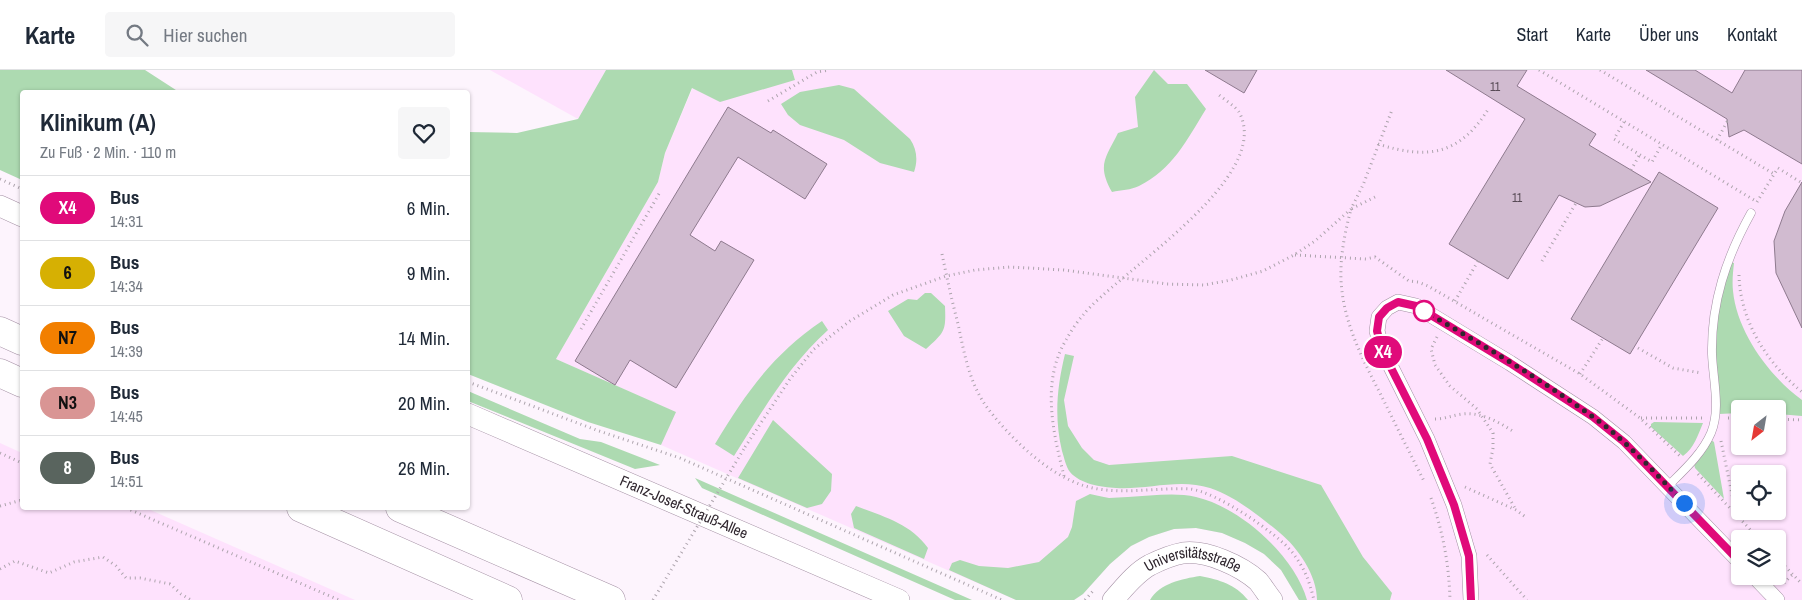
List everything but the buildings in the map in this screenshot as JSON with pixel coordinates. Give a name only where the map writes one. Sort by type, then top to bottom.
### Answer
[{"type":"highway","points":[[0,331],[20,340]]},
{"type":"highway","points":[[0,373],[20,382]]},
{"type":"highway","points":[[306,510],[508,600]]},
{"type":"highway","points":[[405,510],[611,600]]},
{"type":"street","points":[[0,206],[20,215]]},
{"type":"street","points":[[1472,600],[1469,556],[1454,505],[1419,424],[1382,350],[1377,331],[1379,317],[1387,308],[1398,302],[1416,306],[1510,363],[1593,417],[1624,442],[1731,552]]},
{"type":"street","name":"Franz-Josef-Strauß-Allee","points":[[470,415],[899,600]]},
{"type":"street","name":"Universitätsstraße","points":[[1113,600],[1148,566],[1165,558],[1184,553],[1201,554],[1239,567],[1258,582],[1272,600]]},
{"type":"street","points":[[1763,585],[1777,600]]},
{"type":"lane","points":[[1668,486],[1689,464],[1711,434],[1715,418],[1713,333],[1718,292],[1729,254],[1750,213]]},
{"type":"path","points":[[768,101],[817,72],[829,70]]},
{"type":"path","points":[[1539,70],[1757,202]]},
{"type":"path","points":[[1600,70],[1774,174]]},
{"type":"path","points":[[1064,477],[1054,434],[1051,396],[1055,364],[1065,340],[1083,314],[1198,213],[1223,185],[1236,162],[1243,144],[1244,127],[1239,111],[1219,95]]},
{"type":"path","points":[[1378,144],[1413,153],[1436,152],[1458,143],[1481,120],[1489,108]]},
{"type":"path","points":[[1392,110],[1352,208],[1345,232],[1341,258],[1341,281],[1352,334],[1426,484]]},
{"type":"path","points":[[1625,122],[1614,139],[1652,162],[1662,144]]},
{"type":"path","points":[[1716,140],[1727,122],[1730,124]]},
{"type":"path","points":[[1631,170],[1640,154]]},
{"type":"path","points":[[1750,213],[1778,168],[1802,183]]},
{"type":"path","points":[[0,179],[20,188]]},
{"type":"path","points":[[581,329],[660,192]]},
{"type":"path","points":[[653,600],[745,447],[790,379],[814,349],[850,321],[893,295],[946,276],[975,270],[1010,267],[1064,270],[1167,284],[1204,285],[1231,280],[1263,271],[1294,255],[1315,241],[1352,208],[1375,197]]},
{"type":"path","points":[[1542,261],[1576,203]]},
{"type":"path","points":[[942,254],[965,357],[973,382],[986,405],[1006,429],[1033,456],[1064,477],[1085,486],[1120,492],[1164,488],[1193,489],[1227,503],[1267,529],[1291,551],[1308,578],[1314,600]]},
{"type":"path","points":[[1294,255],[1366,259],[1375,257]]},
{"type":"path","points":[[1455,301],[1478,262]]},
{"type":"path","points":[[1738,267],[1742,300],[1754,332],[1772,362],[1802,392]]},
{"type":"path","points":[[1444,323],[1431,349],[1435,365],[1450,386],[1477,409],[1493,433],[1490,464],[1516,510]]},
{"type":"path","points":[[1580,374],[1603,338]]},
{"type":"path","points":[[1638,348],[1673,368],[1714,374]]},
{"type":"path","points":[[470,383],[599,431],[680,458],[1002,600]]},
{"type":"path","points":[[1400,433],[1432,420],[1466,414],[1500,422],[1514,432]]},
{"type":"path","points":[[1640,418],[1731,418]]},
{"type":"path","points":[[1715,418],[1731,490]]},
{"type":"path","points":[[1786,419],[1802,420]]},
{"type":"path","points":[[0,453],[20,462]]},
{"type":"path","points":[[1442,476],[1516,510],[1527,518]]},
{"type":"path","points":[[1428,492],[1446,546],[1450,574],[1450,600]]},
{"type":"path","points":[[0,506],[20,501]]},
{"type":"path","points":[[131,510],[339,600]]},
{"type":"path","points":[[1486,554],[1527,600]]},
{"type":"path","points":[[0,569],[15,561],[49,573],[74,562],[103,557],[116,566],[126,578],[140,578],[170,584],[180,594],[191,600]]},
{"type":"path","points":[[1786,567],[1802,584]]},
{"type":"shaded area","points":[[490,70],[606,70],[578,119]]},
{"type":"shaded area","points":[[792,70],[1802,70],[1802,600],[1299,600],[1281,570],[1264,554],[1222,533],[1196,528],[1174,529],[1149,537],[1131,546],[1110,564],[1083,594],[1074,600],[1016,600],[661,445],[675,412],[556,359],[658,182],[665,153],[693,87],[795,80]]},
{"type":"shaded area","points":[[0,443],[20,452],[20,510],[151,510],[355,600],[0,600]]},
{"type":"green space","points":[[0,70],[145,70],[176,90],[20,90],[20,179],[0,170]]},
{"type":"green space","points":[[606,70],[792,70],[795,80],[720,102],[692,88],[665,153],[658,182],[556,359],[676,412],[661,445],[588,422],[470,375],[470,132],[517,133],[578,119]]},
{"type":"green space","points":[[1154,70],[1168,84],[1187,84],[1206,109],[1178,153],[1161,172],[1136,187],[1112,192],[1105,175],[1104,162],[1106,156],[1118,133],[1138,127],[1135,97]]},
{"type":"green space","points":[[839,85],[854,89],[910,139],[916,155],[914,172],[880,163],[844,140],[800,125],[788,115],[781,104],[800,92]]},
{"type":"green space","points":[[1730,262],[1734,263],[1733,288],[1741,322],[1748,337],[1767,366],[1778,379],[1802,400],[1802,416],[1786,415],[1786,400],[1731,400],[1731,413],[1719,414],[1714,354],[1719,298]]},
{"type":"green space","points":[[925,293],[931,293],[945,306],[944,326],[941,335],[926,349],[904,336],[888,311],[908,299],[917,300]]},
{"type":"green space","points":[[822,321],[828,330],[788,374],[734,456],[715,444],[749,392],[774,361],[804,334]]},
{"type":"green space","points":[[1065,354],[1074,356],[1064,400],[1068,426],[1082,448],[1094,460],[1109,465],[1232,456],[1321,485],[1363,557],[1392,593],[1390,600],[1317,600],[1314,581],[1310,572],[1300,554],[1287,539],[1246,507],[1229,496],[1210,488],[1198,485],[1175,484],[1110,488],[1091,484],[1074,476],[1065,462],[1057,414],[1058,390]]},
{"type":"green space","points":[[470,392],[580,439],[601,442],[660,465],[635,469],[470,402]]},
{"type":"green space","points":[[773,420],[832,474],[831,491],[822,504],[807,508],[738,478]]},
{"type":"green space","points":[[1654,422],[1703,423],[1693,445],[1683,456],[1651,427],[1651,424]]},
{"type":"green space","points":[[1711,440],[1714,442],[1724,499],[1695,468],[1694,464]]},
{"type":"green space","points":[[695,478],[972,600],[955,600],[702,488]]},
{"type":"green space","points":[[1090,494],[1109,498],[1180,495],[1213,502],[1247,522],[1264,536],[1291,567],[1301,583],[1307,600],[1299,600],[1281,570],[1264,554],[1222,533],[1196,528],[1174,529],[1149,537],[1131,546],[1110,564],[1083,594],[1074,600],[1016,600],[949,570],[952,563],[960,560],[979,566],[1008,568],[1039,562],[1068,537],[1072,527],[1076,501]]},
{"type":"green space","points":[[856,506],[896,522],[913,532],[928,548],[924,559],[854,528],[851,514]]},
{"type":"green space","points":[[1200,576],[1232,586],[1248,600],[1150,600],[1154,594],[1165,586],[1179,580]]},
{"type":"bus line","name":"X4","points":[[1471,600],[1469,556],[1454,505],[1427,439],[1382,350],[1377,331],[1379,317],[1387,308],[1398,302],[1416,306],[1510,363],[1593,417],[1624,442],[1731,553]]},
{"type":"route","points":[[1424,311],[1510,363],[1593,417],[1624,442],[1684,503]]}]
